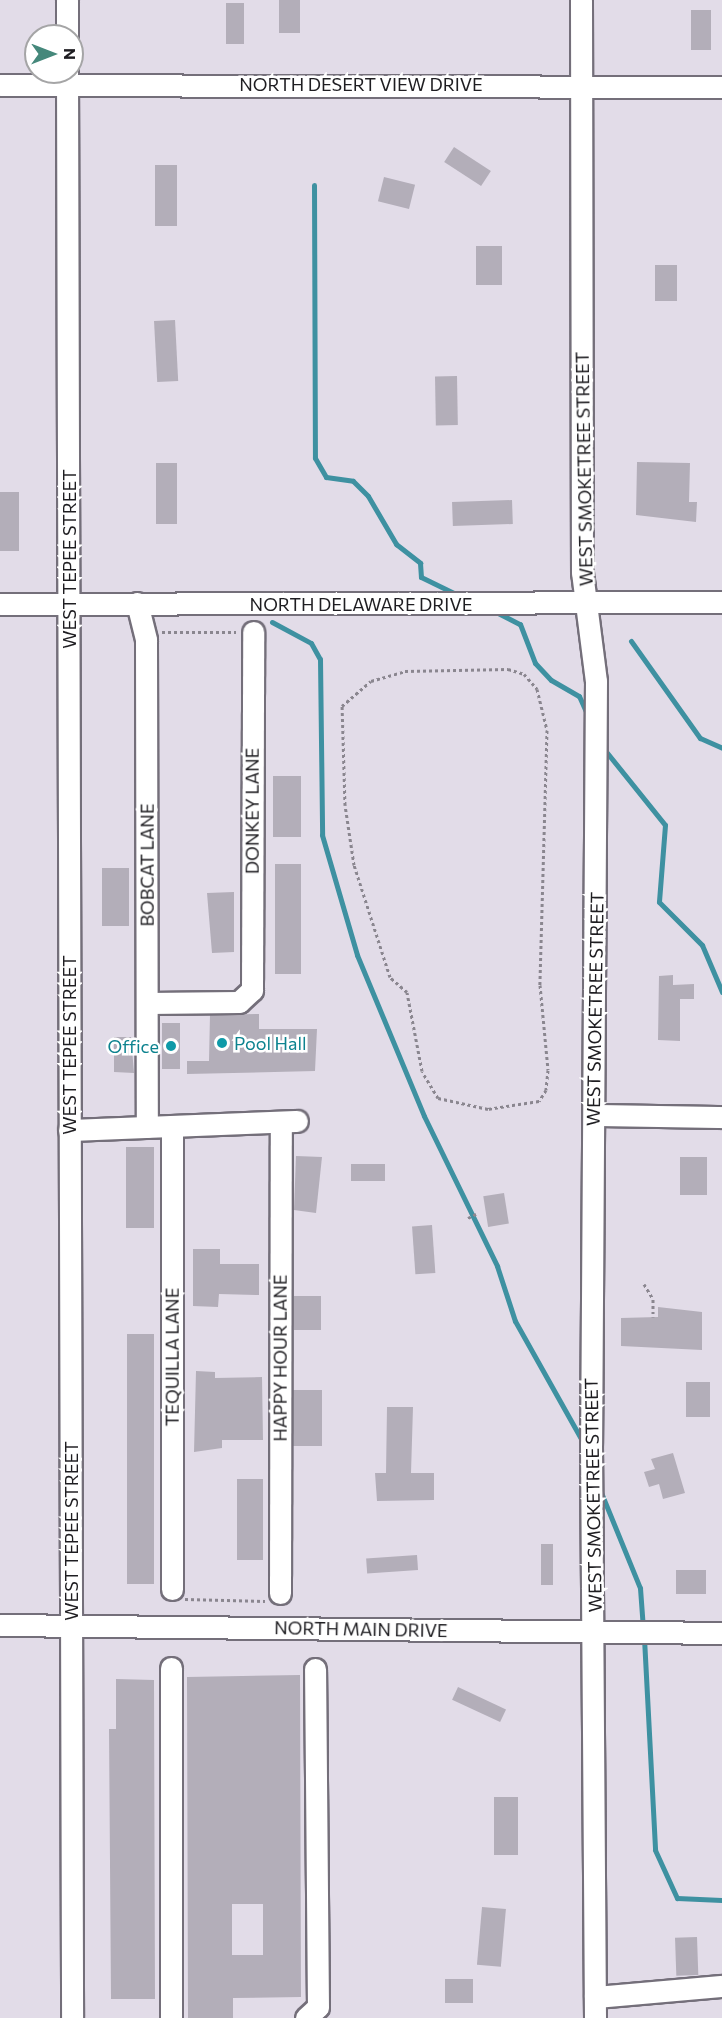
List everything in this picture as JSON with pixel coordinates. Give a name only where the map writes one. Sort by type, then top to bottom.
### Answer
[{"type":"street","points":[[67,0],[67,24]]},
{"type":"street","name":"WEST SMOKETREE STREET","points":[[581,0],[582,572],[596,681],[595,2018]]},
{"type":"street","name":"NORTH DESERT VIEW DRIVE","points":[[84,78],[722,87]]},
{"type":"street","name":"NORTH DESERT VIEW DRIVE","points":[[0,85],[24,82]]},
{"type":"street","name":"WEST TEPEE STREET","points":[[67,84],[72,2018]]},
{"type":"street","name":"NORTH DELAWARE DRIVE","points":[[0,604],[722,602]]},
{"type":"street","name":"BOBCAT LANE","points":[[137,603],[145,632],[147,1127]]},
{"type":"street","name":"DONKEY LANE","points":[[148,1003],[239,1002],[252,990],[253,632]]},
{"type":"street","points":[[594,1115],[722,1117]]},
{"type":"street","name":"HAPPY HOUR LANE","points":[[172,1126],[289,1122],[280,1593]]},
{"type":"street","points":[[69,1130],[172,1126]]},
{"type":"street","name":"TEQUILLA LANE","points":[[172,1126],[172,1589]]},
{"type":"street","name":"NORTH MAIN DRIVE","points":[[0,1625],[722,1633]]},
{"type":"street","points":[[171,1668],[171,2018]]},
{"type":"street","points":[[306,2018],[318,2007],[315,1669]]},
{"type":"street","points":[[595,1996],[722,1986]]},
{"type":"path","points":[[145,632],[253,632]]},
{"type":"path","points":[[422,669],[508,669],[524,674],[537,689],[547,730],[540,985],[546,1090],[527,1106],[454,1105],[429,1090],[406,992],[390,977],[354,865],[345,805],[342,706],[371,681],[422,669]]},
{"type":"path","points":[[468,1218],[476,1214]]},
{"type":"path","points":[[644,1284],[653,1299],[653,1317]]},
{"type":"path","points":[[172,1589],[187,1600],[267,1601],[280,1593]]},
{"type":"building","points":[[279,0],[300,0],[300,33],[279,33]]},
{"type":"building","points":[[226,3],[244,3],[244,44],[226,44]]},
{"type":"building","points":[[691,10],[711,10],[711,50],[691,50]]},
{"type":"building","points":[[454,147],[491,171],[481,186],[444,162]]},
{"type":"building","points":[[155,165],[177,165],[177,226],[155,226]]},
{"type":"building","points":[[384,177],[415,185],[409,209],[378,201]]},
{"type":"building","points":[[476,246],[502,246],[502,285],[476,285]]},
{"type":"building","points":[[655,265],[677,265],[677,301],[655,301]]},
{"type":"building","points":[[175,320],[178,381],[157,382],[154,321]]},
{"type":"building","points":[[435,376],[457,376],[458,425],[436,425]]},
{"type":"building","points":[[637,462],[690,463],[689,502],[697,502],[696,522],[636,515]]},
{"type":"building","points":[[156,463],[177,463],[177,524],[156,524]]},
{"type":"building","points":[[0,492],[19,492],[19,551],[0,551]]},
{"type":"building","points":[[512,500],[513,524],[453,526],[452,502]]},
{"type":"building","points":[[273,776],[301,776],[301,837],[273,837]]},
{"type":"building","points":[[275,864],[301,864],[301,974],[275,974]]},
{"type":"building","points":[[102,868],[129,868],[129,926],[102,926]]},
{"type":"building","points":[[234,892],[234,952],[212,953],[207,893]]},
{"type":"building","points":[[673,975],[673,985],[694,984],[694,999],[680,999],[680,1041],[658,1040],[659,976]]},
{"type":"building","points":[[259,1014],[259,1029],[317,1029],[315,1071],[187,1074],[187,1061],[209,1061],[210,1015]]},
{"type":"building","name":"Office","points":[[162,1023],[180,1023],[180,1069],[162,1069]]},
{"type":"building","points":[[114,1037],[131,1037],[134,1073],[114,1072]]},
{"type":"building","points":[[126,1147],[154,1147],[154,1228],[126,1228]]},
{"type":"building","points":[[296,1156],[322,1157],[316,1213],[294,1210]]},
{"type":"building","points":[[680,1157],[707,1157],[707,1195],[680,1195]]},
{"type":"building","points":[[351,1164],[385,1164],[385,1181],[351,1181]]},
{"type":"building","points":[[504,1193],[509,1224],[488,1227],[483,1196]]},
{"type":"building","points":[[432,1225],[435,1273],[415,1274],[412,1226]]},
{"type":"building","points":[[193,1249],[220,1249],[220,1264],[259,1264],[259,1295],[219,1294],[218,1307],[193,1306]]},
{"type":"building","points":[[294,1296],[321,1296],[321,1330],[294,1330]]},
{"type":"building","points":[[658,1307],[702,1312],[702,1350],[621,1346],[621,1318],[658,1317]]},
{"type":"building","points":[[127,1334],[154,1334],[154,1584],[127,1584]]},
{"type":"building","points":[[196,1371],[215,1372],[215,1378],[262,1377],[263,1440],[222,1440],[222,1448],[194,1452]]},
{"type":"building","points":[[686,1382],[710,1382],[710,1417],[686,1417]]},
{"type":"building","points":[[293,1390],[322,1390],[322,1446],[293,1446]]},
{"type":"building","points":[[387,1407],[413,1407],[411,1473],[434,1473],[434,1500],[377,1501],[375,1473],[386,1473]]},
{"type":"building","points":[[673,1453],[685,1493],[663,1499],[659,1484],[649,1487],[644,1472],[655,1469],[651,1459]]},
{"type":"building","points":[[237,1479],[263,1479],[263,1560],[237,1560]]},
{"type":"building","points":[[541,1544],[553,1544],[553,1585],[541,1585]]},
{"type":"building","points":[[417,1555],[418,1570],[367,1574],[366,1559]]},
{"type":"building","points":[[676,1570],[706,1570],[706,1594],[676,1594]]},
{"type":"building","points":[[300,1675],[301,1997],[233,1998],[233,2018],[188,2018],[187,1677]],"holes":[[[232,1904],[263,1904],[263,1955],[232,1955]]]},
{"type":"building","points":[[116,1679],[154,1680],[155,1999],[111,1999],[109,1729],[116,1729]]},
{"type":"building","points":[[458,1687],[506,1709],[500,1722],[452,1700]]},
{"type":"building","points":[[494,1797],[518,1797],[518,1855],[494,1855]]},
{"type":"building","points":[[482,1907],[506,1909],[501,1967],[477,1965]]},
{"type":"building","points":[[697,1937],[698,1975],[676,1976],[675,1938]]},
{"type":"building","points":[[445,1979],[473,1979],[473,2003],[445,2003]]},
{"type":"waterway","points":[[314,185],[315,458],[326,477],[353,481],[368,496],[396,544],[420,563],[421,577],[458,595]]},
{"type":"waterway","points":[[494,611],[520,624],[535,663],[551,680],[579,696],[588,716]]},
{"type":"waterway","points":[[272,622],[311,643],[320,659],[322,835],[357,955],[424,1116],[497,1266],[515,1321],[583,1442]]},
{"type":"waterway","points":[[631,641],[700,738],[722,748]]},
{"type":"waterway","points":[[604,749],[665,825],[659,902],[702,945],[722,992]]},
{"type":"waterway","points":[[600,1490],[640,1588],[643,1629]]},
{"type":"waterway","points":[[644,1638],[655,1850],[677,1898],[722,1900]]},
{"type":"place","name":"Pool Hall","points":[[222,1043]]},
{"type":"place","name":"Office","points":[[171,1046]]}]
